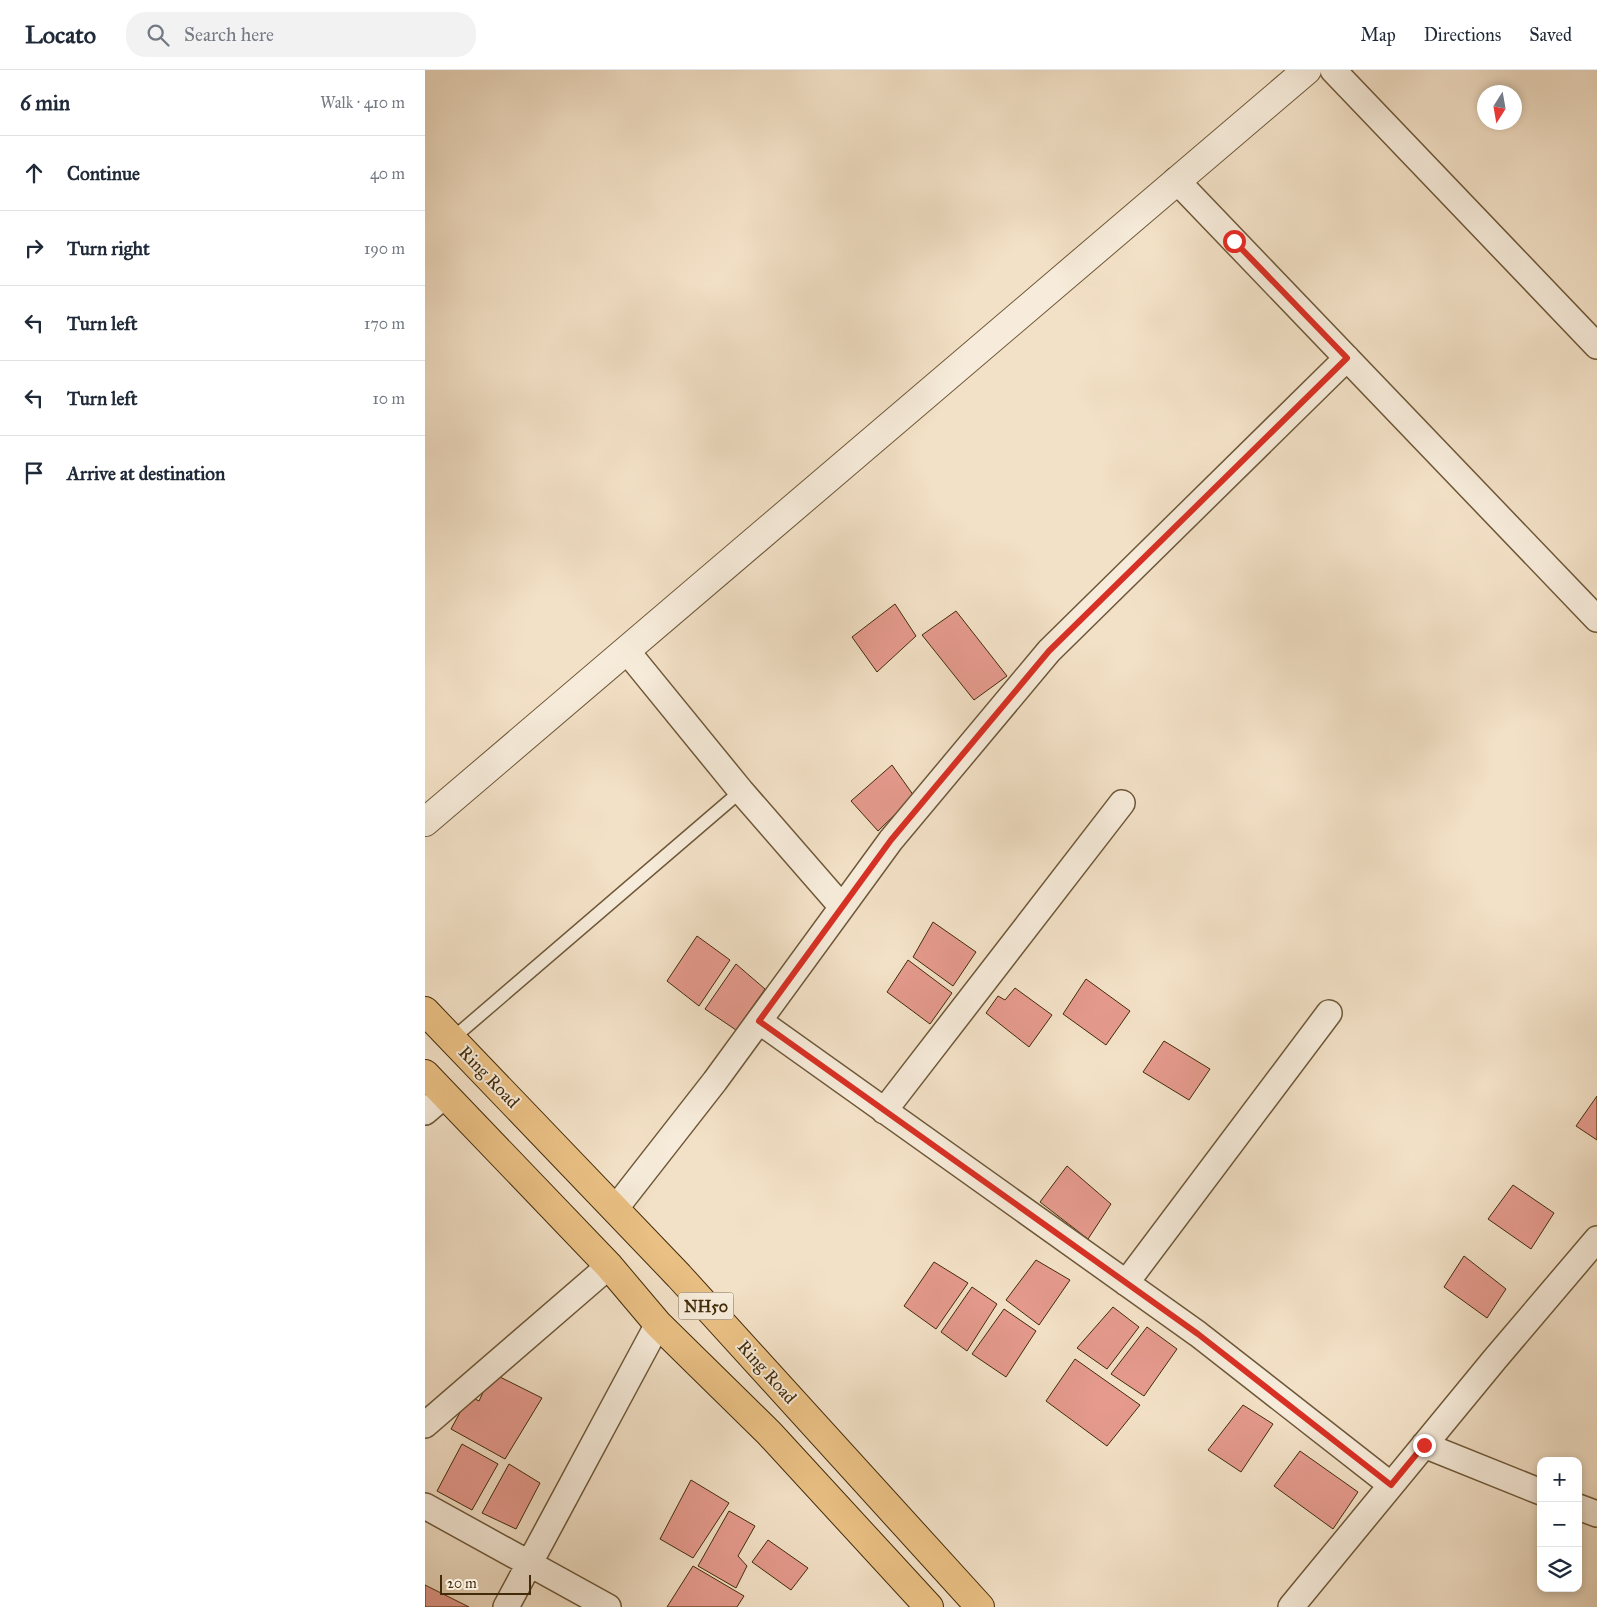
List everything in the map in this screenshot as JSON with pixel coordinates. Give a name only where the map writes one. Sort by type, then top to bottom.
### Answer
[{"type":"highway","name":"Ring Road","points":[[425,1011],[679,1276],[981,1607]]},
{"type":"highway","name":"NH50","points":[[425,1074],[609,1266],[658,1324],[769,1433],[929,1607]]},
{"type":"street","points":[[425,822],[1307,70]]},
{"type":"street","points":[[1333,70],[1597,346]]},
{"type":"street","points":[[1176,180],[1597,619]]},
{"type":"street","points":[[615,1209],[715,1081],[891,840],[1049,651],[1347,358]]},
{"type":"street","points":[[626,650],[741,791],[842,907]]},
{"type":"street","points":[[884,1111],[1122,803]]},
{"type":"street","points":[[1126,1283],[1329,1013]]},
{"type":"street","points":[[759,1021],[1198,1334],[1391,1485]]},
{"type":"street","points":[[425,1112],[445,1095]]},
{"type":"street","points":[[1291,1607],[1597,1239]]},
{"type":"street","points":[[425,1425],[609,1266]]},
{"type":"street","points":[[506,1607],[658,1324]]},
{"type":"street","points":[[1424,1445],[1537,1490]]},
{"type":"street","points":[[425,1506],[608,1607]]},
{"type":"street","points":[[1582,1508],[1597,1514]]},
{"type":"lane","points":[[452,1039],[741,791]]},
{"type":"building","points":[[895,604],[916,636],[877,672],[852,637]]},
{"type":"building","points":[[956,611],[1007,676],[974,700],[922,635]]},
{"type":"building","points":[[892,765],[914,796],[878,831],[851,801]]},
{"type":"building","points":[[933,922],[976,952],[953,986],[913,957]]},
{"type":"building","points":[[697,936],[730,960],[699,1006],[667,981]]},
{"type":"building","points":[[908,960],[952,993],[930,1024],[887,992]]},
{"type":"building","points":[[736,964],[765,989],[736,1030],[705,1009]]},
{"type":"building","points":[[1086,979],[1130,1011],[1106,1045],[1063,1014]]},
{"type":"building","points":[[1015,988],[1052,1015],[1029,1047],[986,1013],[998,996],[1005,1000]]},
{"type":"building","points":[[1164,1041],[1210,1069],[1189,1100],[1143,1072]]},
{"type":"building","points":[[1597,1096],[1597,1140],[1576,1126]]},
{"type":"building","points":[[1067,1166],[1111,1204],[1088,1239],[1040,1202]]},
{"type":"building","points":[[1513,1185],[1554,1213],[1531,1249],[1488,1219]]},
{"type":"building","points":[[1464,1256],[1506,1289],[1487,1318],[1444,1287]]},
{"type":"building","points":[[1036,1260],[1070,1280],[1039,1325],[1006,1300]]},
{"type":"building","points":[[934,1262],[968,1283],[936,1329],[904,1306]]},
{"type":"building","points":[[972,1287],[997,1304],[967,1351],[941,1332]]},
{"type":"building","points":[[1113,1307],[1139,1327],[1107,1369],[1077,1348]]},
{"type":"building","points":[[1004,1309],[1036,1331],[1006,1377],[972,1354]]},
{"type":"building","points":[[1147,1327],[1177,1349],[1144,1396],[1111,1374]]},
{"type":"building","points":[[1075,1359],[1140,1405],[1107,1446],[1046,1401]]},
{"type":"building","points":[[492,1373],[542,1398],[505,1459],[451,1429],[469,1396],[479,1401]]},
{"type":"building","points":[[1243,1405],[1273,1424],[1241,1472],[1208,1450]]},
{"type":"building","points":[[462,1444],[498,1464],[472,1510],[437,1491]]},
{"type":"building","points":[[1300,1451],[1358,1492],[1333,1529],[1274,1486]]},
{"type":"building","points":[[509,1464],[540,1483],[516,1529],[482,1513]]},
{"type":"building","points":[[691,1480],[729,1503],[693,1558],[660,1539]]},
{"type":"building","points":[[729,1511],[755,1526],[738,1556],[747,1566],[736,1588],[698,1566]]},
{"type":"building","points":[[768,1540],[808,1568],[791,1590],[752,1562]]},
{"type":"building","points":[[693,1566],[744,1596],[737,1607],[667,1607]]},
{"type":"building","points":[[425,1585],[469,1607],[425,1607]]},
{"type":"route","points":[[1234,241],[1347,358],[1049,651],[891,840],[759,1021],[1198,1334],[1391,1485],[1424,1445]]}]
